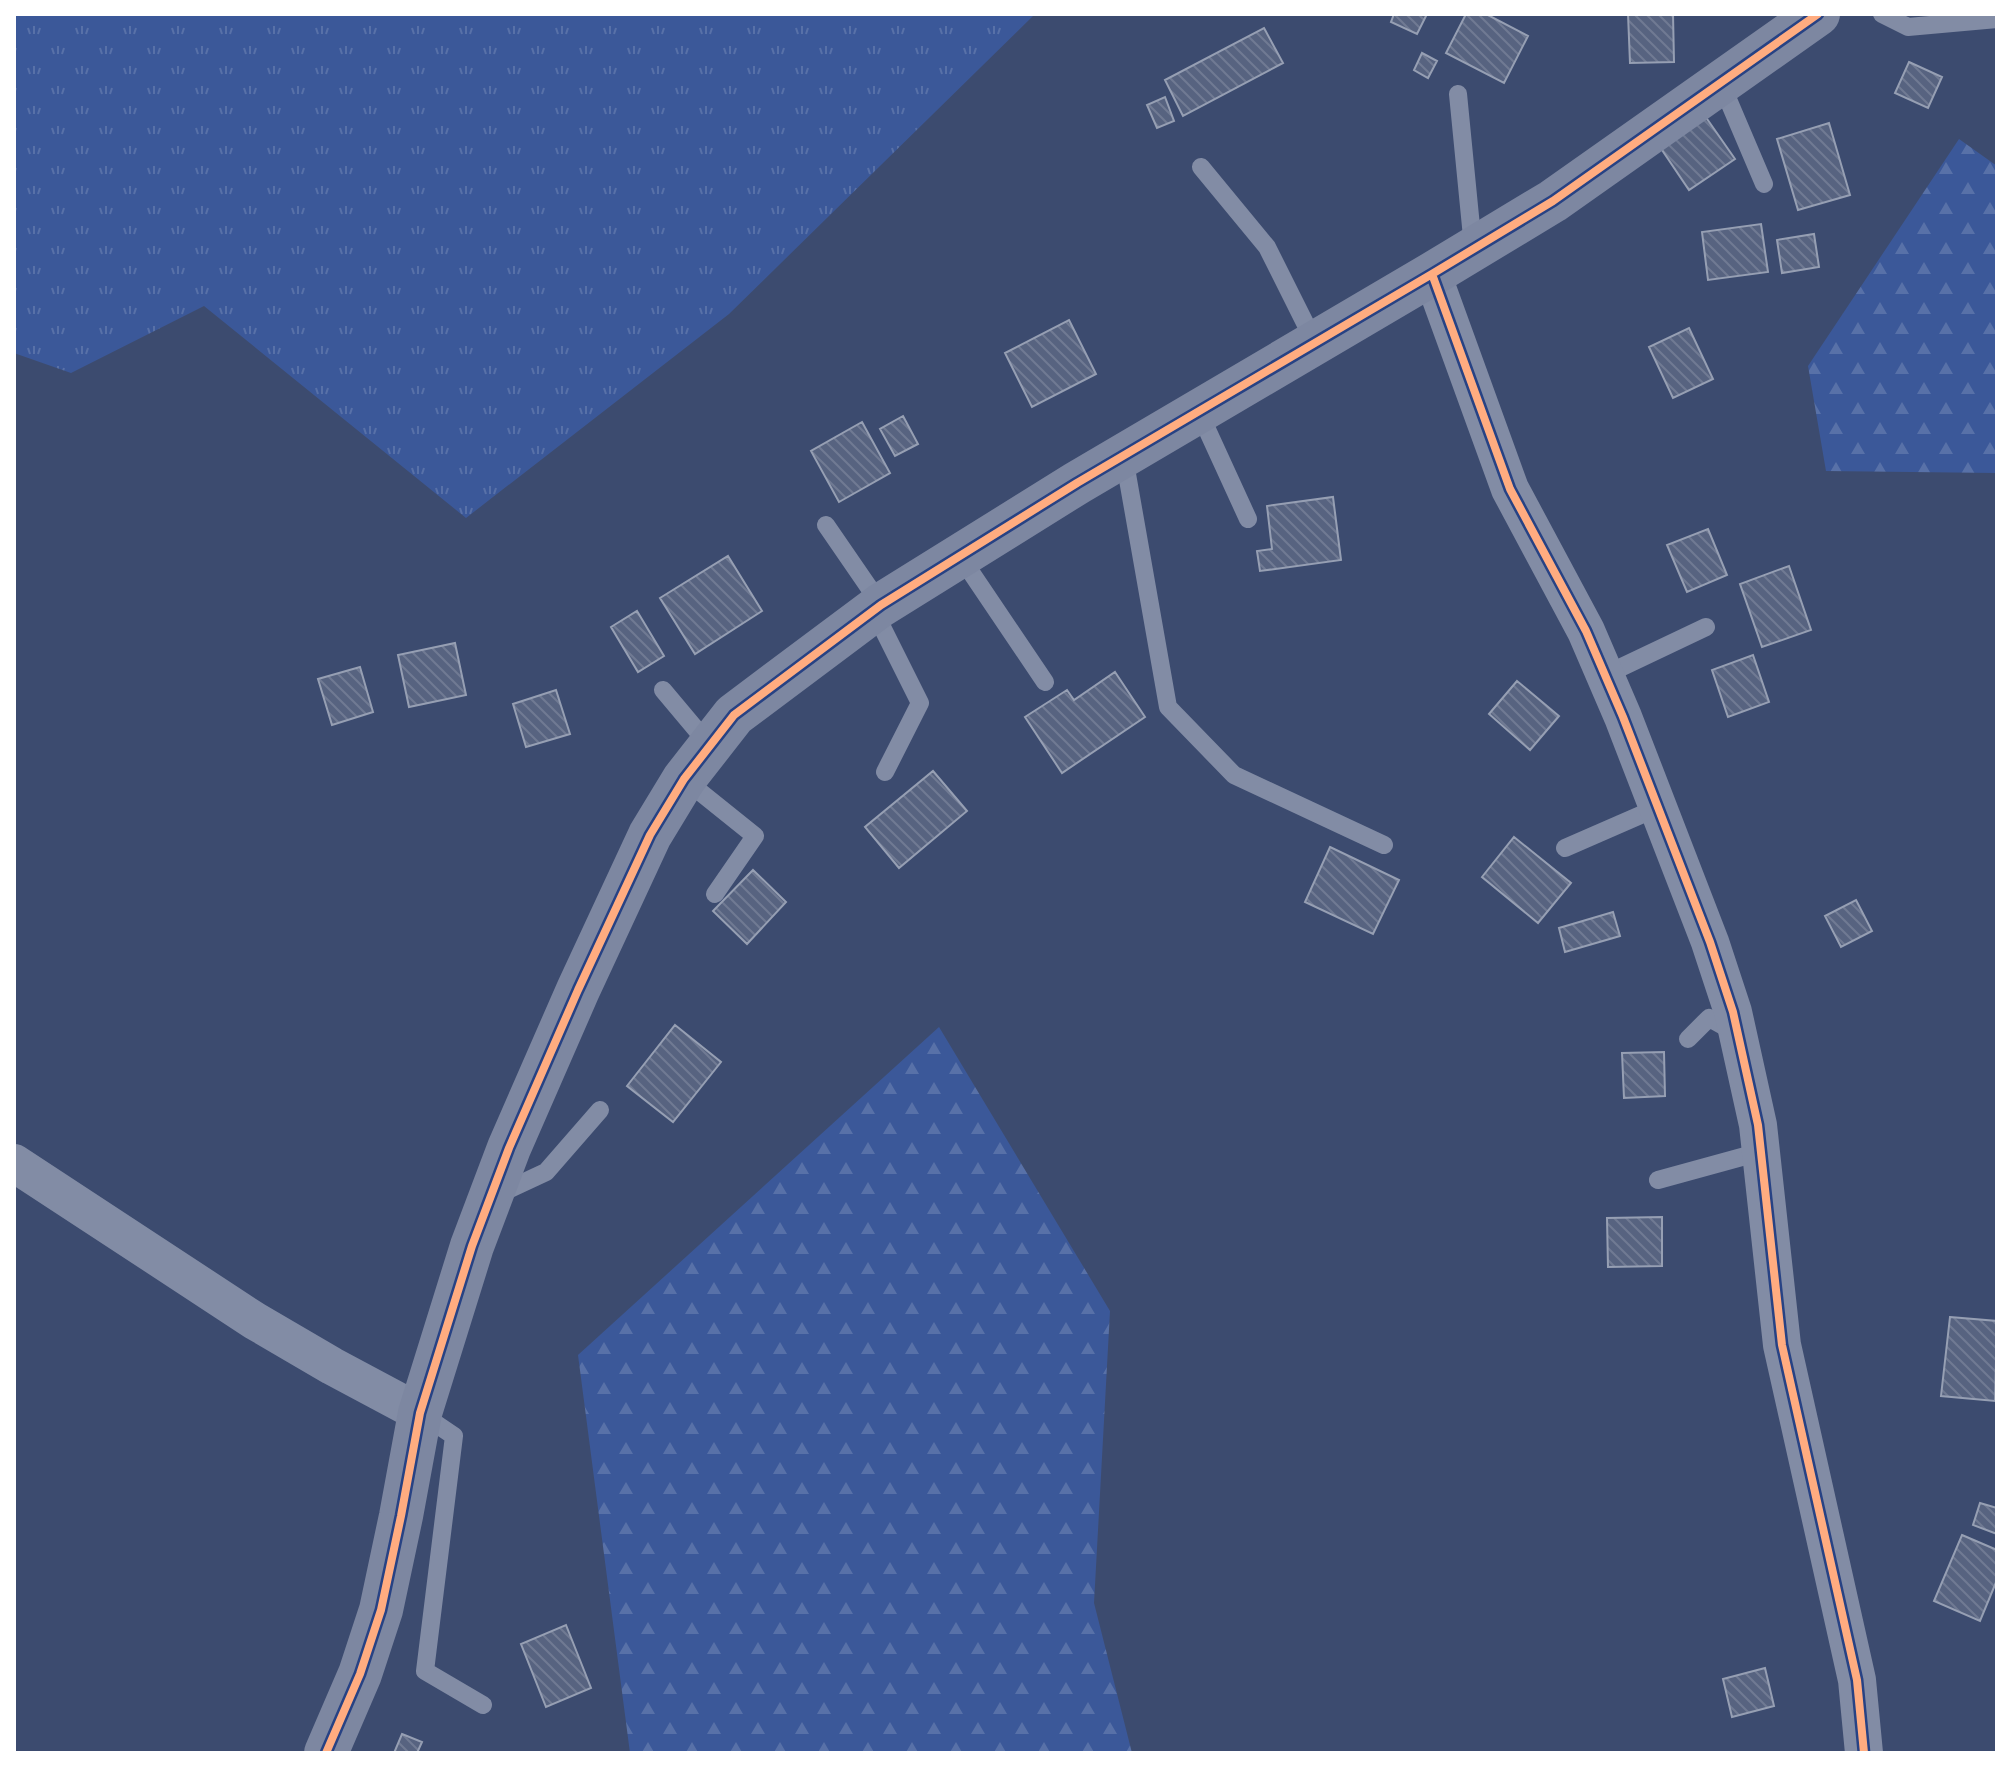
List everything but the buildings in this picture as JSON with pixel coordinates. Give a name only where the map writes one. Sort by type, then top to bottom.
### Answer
[{"type":"street","points":[[326,1753],[360,1674],[381,1610],[420,1413],[472,1246],[509,1148],[650,835],[697,762],[734,715],[877,608],[1124,455],[1553,201],[1818,14]]},
{"type":"street","points":[[1432,274],[1510,489],[1586,631],[1605,675],[1659,807],[1733,1012],[1758,1125],[1782,1345],[1857,1680],[1864,1753]]},
{"type":"street","points":[[14,1163],[255,1321],[420,1413]]},
{"type":"lane","points":[[1882,14],[1908,27],[1997,19]]},
{"type":"lane","points":[[1721,83],[1764,184]]},
{"type":"lane","points":[[1458,94],[1473,250]]},
{"type":"lane","points":[[1201,167],[1267,247],[1315,343]]},
{"type":"lane","points":[[1198,411],[1248,519]]},
{"type":"lane","points":[[1124,455],[1168,707],[1234,775],[1384,845]]},
{"type":"lane","points":[[826,525],[877,608],[920,703],[885,772]]},
{"type":"lane","points":[[960,556],[1045,682]]},
{"type":"lane","points":[[1605,675],[1706,627]]},
{"type":"lane","points":[[663,690],[697,762],[755,836],[715,894]]},
{"type":"lane","points":[[1565,848],[1659,807]]},
{"type":"lane","points":[[1688,1039],[1709,1018],[1737,1034]]},
{"type":"lane","points":[[490,1198],[546,1172],[600,1110]]},
{"type":"lane","points":[[1658,1180],[1760,1152]]},
{"type":"lane","points":[[420,1413],[454,1436],[425,1671],[483,1705]]},
{"type":"green space","points":[[14,14],[1035,14],[729,314],[466,518],[204,306],[71,373],[14,353]]},
{"type":"green space","points":[[1959,139],[1997,166],[1997,473],[1826,471],[1808,366]]},
{"type":"green space","points":[[939,1027],[1110,1311],[1094,1603],[1132,1753],[630,1753],[578,1355]]},
{"type":"cycle path","points":[[326,1753],[360,1674],[381,1610],[420,1413],[472,1246],[509,1148],[650,835],[684,779],[734,715],[881,605],[1077,483],[1553,201],[1818,14]]},
{"type":"cycle path","points":[[1432,274],[1510,489],[1586,631],[1623,717],[1710,942],[1733,1012],[1758,1125],[1782,1345],[1857,1680],[1864,1753]]}]
